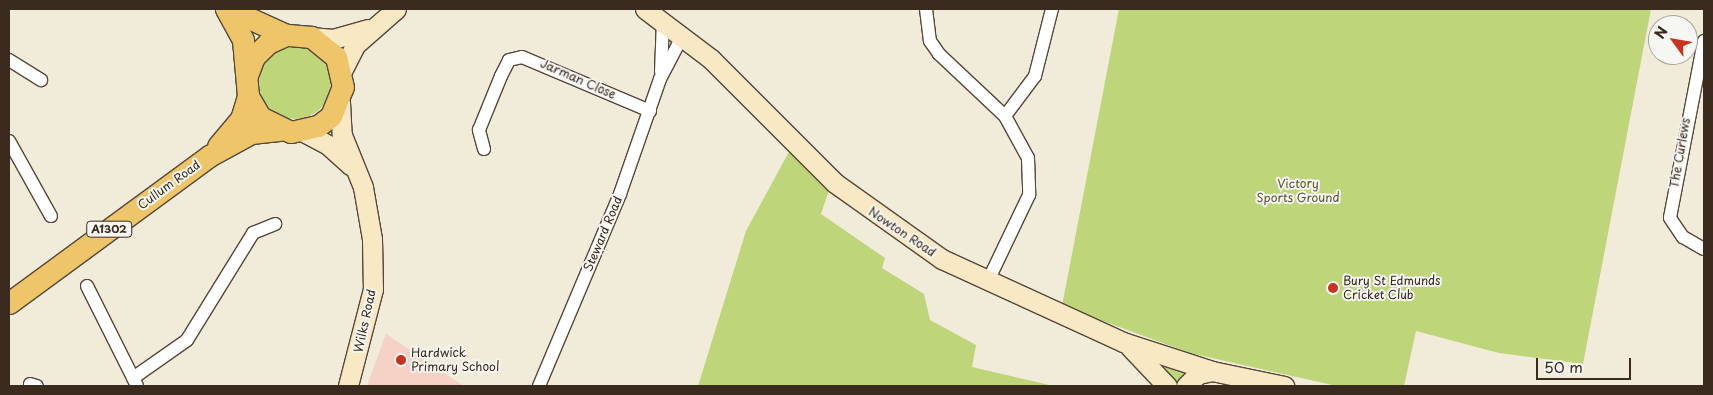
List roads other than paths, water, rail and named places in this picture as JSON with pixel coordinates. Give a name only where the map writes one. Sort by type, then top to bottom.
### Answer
[{"type":"main road","points":[[228,9],[286,35],[311,37],[336,57],[342,72],[340,102],[331,116],[302,131],[281,130],[260,117],[248,96],[243,40],[228,9]]},
{"type":"main road","points":[[247,75],[254,57],[268,43],[286,35]]},
{"type":"main road","name":"Cullum Road","points":[[209,156],[241,118],[248,96]]},
{"type":"main road","name":"Cullum Road","points":[[9,303],[209,156],[251,133],[281,130]]},
{"type":"street","points":[[342,72],[356,44],[396,9]]},
{"type":"street","name":"Nowton Road","points":[[645,9],[683,35],[835,183],[902,234],[987,283],[1123,342],[1212,371],[1284,386]]},
{"type":"street","points":[[926,9],[930,41],[939,54],[1005,116],[1028,158],[1032,179],[1022,215],[987,283]]},
{"type":"street","points":[[1005,116],[1035,76],[1052,9]]},
{"type":"street","name":"Steward Road","points":[[660,79],[663,21]]},
{"type":"street","points":[[311,37],[333,39],[377,25]]},
{"type":"street","name":"Steward Road","points":[[539,386],[650,111],[660,79],[683,35]]},
{"type":"street","name":"The Curlews","points":[[1704,41],[1670,218],[1683,238],[1704,249]]},
{"type":"street","name":"Jarman Close","points":[[484,149],[479,130],[501,76],[509,60],[522,57],[650,111]]},
{"type":"street","points":[[9,60],[41,80]]},
{"type":"street","name":"Wilks Road","points":[[340,102],[352,167],[363,187],[372,239],[373,289],[348,386]]},
{"type":"street","name":"Wilks Road","points":[[302,131],[328,145],[352,167]]},
{"type":"street","points":[[9,141],[51,216]]},
{"type":"street","points":[[87,286],[135,382],[187,340],[253,234],[276,224]]},
{"type":"street","points":[[1123,342],[1148,361],[1167,386]]},
{"type":"street","points":[[1186,386],[1198,374],[1212,371]]},
{"type":"street","name":"Nowton Road","points":[[1245,379],[1263,386]]},
{"type":"place","name":"Bury St Edmunds Cricket Club","points":[[1333,288]]},
{"type":"place","name":"Hardwick Primary School","points":[[401,360]]},
{"type":"park label","name":"Victory Sports Ground","points":[[1298,191]]}]
